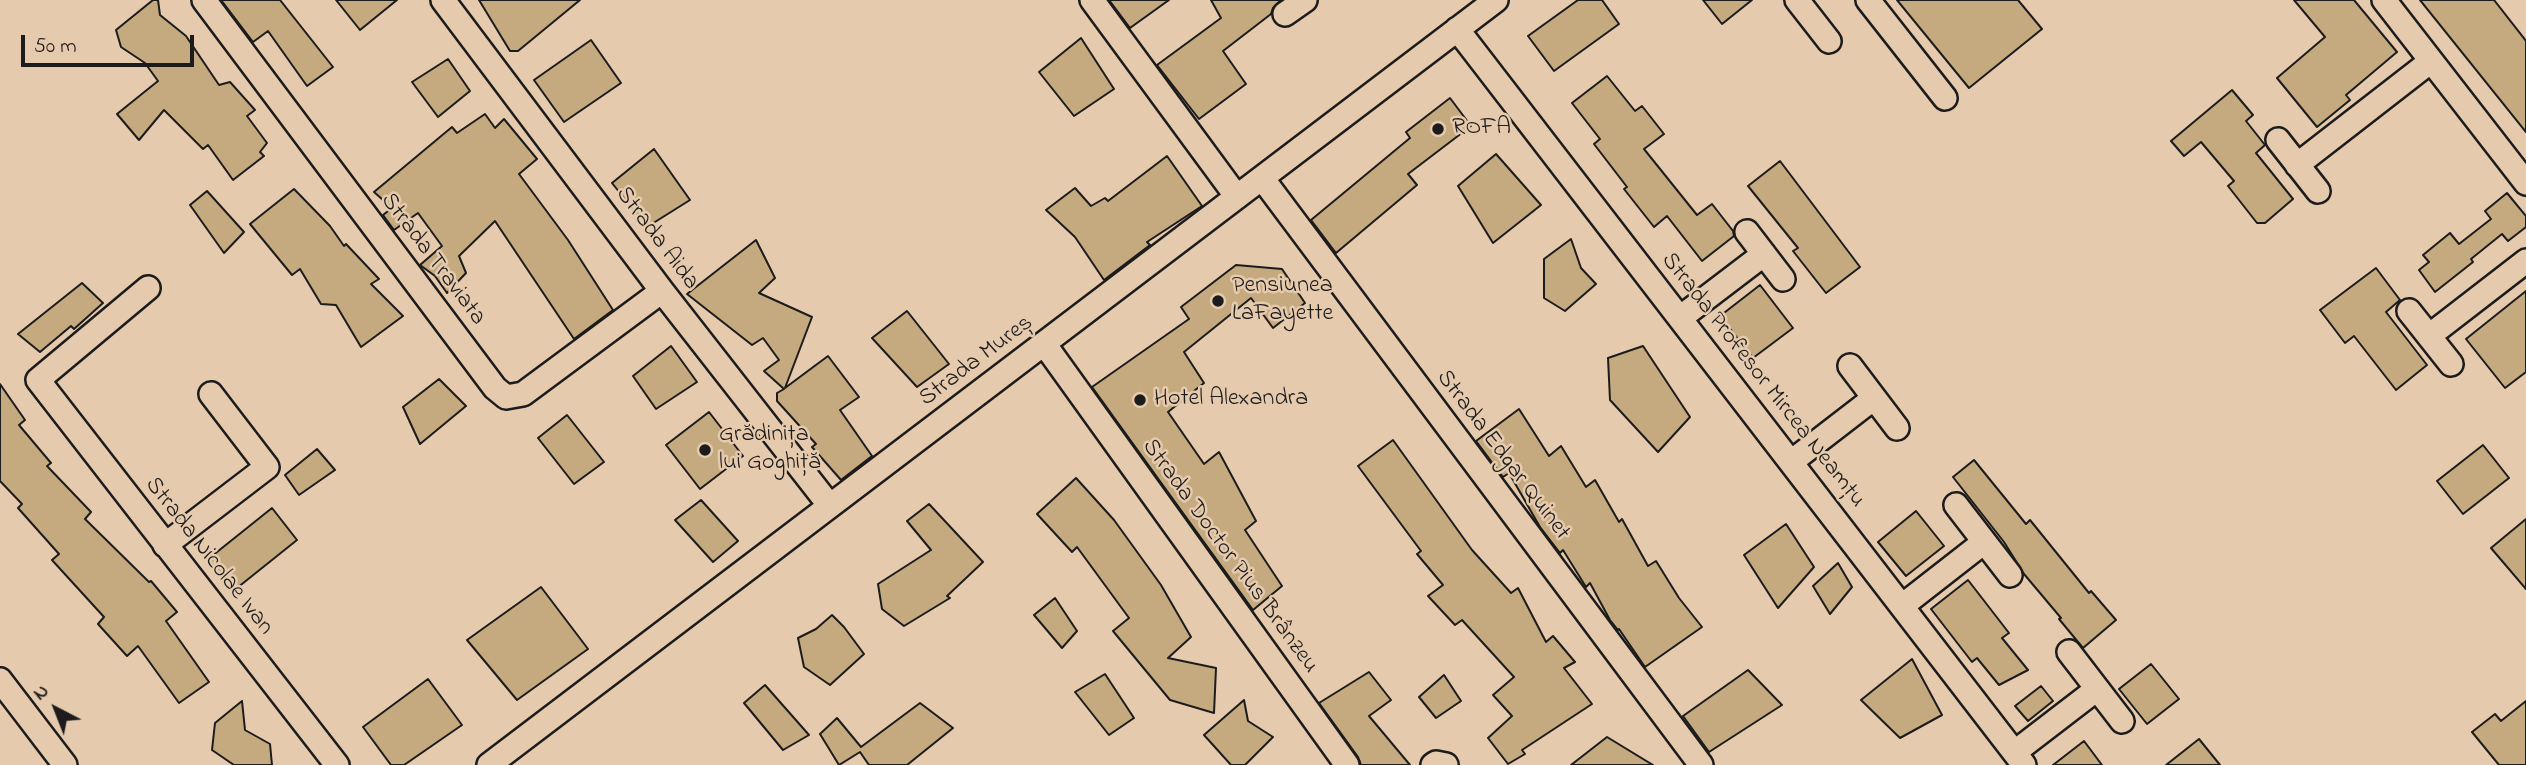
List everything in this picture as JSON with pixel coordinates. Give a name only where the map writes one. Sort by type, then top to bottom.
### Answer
[{"type":"street","name":"Strada Traviata","points":[[204,0],[495,388],[506,397],[523,394],[662,291]]},
{"type":"street","name":"Strada Aida","points":[[443,0],[662,291],[830,506]]},
{"type":"street","points":[[1092,0],[1237,197]]},
{"type":"street","points":[[1285,14],[1305,0]]},
{"type":"street","name":"Strada Mureș","points":[[489,765],[1496,0]]},
{"type":"street","points":[[1797,0],[1829,41]]},
{"type":"street","points":[[1868,0],[1945,98]]},
{"type":"street","points":[[2384,0],[2526,183]]},
{"type":"street","name":"Strada Profesor Mircea Neamțu","points":[[1457,29],[2020,759]]},
{"type":"street","points":[[2298,165],[2431,61]]},
{"type":"street","points":[[2278,140],[2318,191]]},
{"type":"street","name":"Strada Edgar Quinet","points":[[1262,178],[1701,765]]},
{"type":"street","points":[[1747,232],[1783,279]]},
{"type":"street","points":[[1681,318],[1764,254]]},
{"type":"street","points":[[2429,336],[2526,261]]},
{"type":"street","name":"Strada Nicolae Ivan","points":[[148,288],[38,380],[337,765]]},
{"type":"street","points":[[2409,311],[2451,365]]},
{"type":"street","name":"Strada Doctor Pius Brânzeu","points":[[1045,345],[1347,765]]},
{"type":"street","points":[[1850,366],[1898,428]]},
{"type":"street","points":[[165,545],[267,467],[211,394]]},
{"type":"street","points":[[1791,462],[1874,398]]},
{"type":"street","points":[[1956,505],[2010,575]]},
{"type":"street","points":[[1902,606],[1984,542]]},
{"type":"street","points":[[2069,652],[2122,721]]},
{"type":"street","points":[[0,680],[65,765]]},
{"type":"street","points":[[2020,759],[2097,689]]},
{"type":"street","points":[[1433,765],[1446,765]]},
{"type":"building","points":[[153,0],[158,0],[160,15],[186,36],[219,85],[230,82],[255,110],[247,116],[267,143],[260,152],[264,156],[233,180],[208,145],[203,149],[164,110],[139,140],[117,114],[158,81],[145,63],[121,47],[116,30]]},
{"type":"building","points":[[221,0],[280,0],[333,67],[307,86],[268,31],[253,42]]},
{"type":"building","points":[[336,0],[397,0],[360,30]]},
{"type":"building","points":[[479,0],[580,0],[518,51],[510,51]]},
{"type":"building","points":[[1109,0],[1169,0],[1130,28]]},
{"type":"building","points":[[1211,0],[1281,0],[1271,14],[1223,51],[1246,84],[1199,119],[1157,65],[1221,18]]},
{"type":"building","points":[[1578,0],[1602,0],[1619,24],[1554,71],[1528,36]]},
{"type":"building","points":[[1703,0],[1752,0],[1722,24]]},
{"type":"building","points":[[1897,0],[2018,0],[2042,29],[1969,88]]},
{"type":"building","points":[[2294,0],[2354,0],[2397,52],[2346,95],[2350,100],[2317,127],[2277,78],[2325,37]]},
{"type":"building","points":[[2420,0],[2494,0],[2526,41],[2526,132]]},
{"type":"building","points":[[1081,38],[1114,89],[1074,116],[1039,72]]},
{"type":"building","points":[[591,40],[621,83],[564,122],[534,80]]},
{"type":"building","points":[[448,59],[470,91],[438,117],[412,82]]},
{"type":"building","points":[[1607,76],[1635,111],[1642,106],[1664,134],[1644,149],[1697,215],[1712,204],[1733,231],[1734,236],[1702,261],[1667,216],[1654,227],[1594,144],[1600,139],[1572,103]]},
{"type":"building","points":[[2232,90],[2253,115],[2246,121],[2265,145],[2256,153],[2293,199],[2265,223],[2257,223],[2228,186],[2234,181],[2201,142],[2184,156],[2171,141]]},
{"type":"building","points":[[1450,98],[1471,126],[1408,174],[1417,185],[1336,253],[1311,220],[1410,138],[1406,132]]},
{"type":"building","points":[[485,114],[495,128],[504,119],[537,159],[519,174],[568,240],[613,310],[574,339],[495,221],[459,256],[466,273],[447,293],[435,276],[420,265],[442,246],[418,213],[394,230],[383,215],[392,208],[374,192],[452,127],[457,133]]},
{"type":"building","points":[[654,149],[690,200],[647,227],[612,183]]},
{"type":"building","points":[[1496,154],[1541,205],[1493,243],[1458,186]]},
{"type":"building","points":[[1167,156],[1202,206],[1147,242],[1150,245],[1104,280],[1075,237],[1046,210],[1075,188],[1091,206],[1105,198],[1108,201]]},
{"type":"building","points":[[1780,161],[1860,267],[1826,293],[1793,251],[1798,248],[1748,186]]},
{"type":"building","points":[[294,189],[330,226],[344,246],[346,244],[379,279],[371,284],[403,316],[361,347],[336,305],[321,304],[300,269],[292,275],[250,224]]},
{"type":"building","points":[[207,191],[244,232],[224,253],[190,205]]},
{"type":"building","points":[[2507,193],[2526,216],[2526,227],[2508,241],[2502,234],[2471,259],[2473,262],[2435,292],[2419,270],[2429,262],[2423,255],[2450,233],[2459,244],[2491,219],[2485,211]]},
{"type":"building","points":[[1571,239],[1581,268],[1596,284],[1565,311],[1544,298],[1544,259]]},
{"type":"building","points":[[756,240],[775,278],[759,293],[812,317],[785,388],[828,356],[859,397],[840,410],[872,456],[841,480],[812,447],[816,444],[777,401],[777,393],[784,389],[764,371],[779,360],[763,338],[752,345],[687,294]]},
{"type":"building","points":[[1236,265],[1282,269],[1305,303],[1273,328],[1251,298],[1184,352],[1204,383],[1168,412],[1204,464],[1219,452],[1256,521],[1245,530],[1282,586],[1253,610],[1092,387],[1189,319],[1181,307]]},
{"type":"building","points":[[2376,268],[2400,300],[2386,312],[2427,365],[2396,390],[2354,336],[2345,343],[2320,310]]},
{"type":"building","points":[[82,283],[103,303],[74,329],[71,326],[40,352],[18,334]]},
{"type":"building","points":[[1760,285],[1793,328],[1753,358],[1720,316]]},
{"type":"building","points":[[2526,291],[2526,372],[2505,388],[2466,339]]},
{"type":"building","points":[[907,311],[949,364],[917,387],[872,338]]},
{"type":"building","points":[[671,346],[697,382],[656,409],[633,376]]},
{"type":"building","points":[[1643,346],[1690,417],[1658,452],[1610,400],[1608,358]]},
{"type":"building","points":[[439,379],[466,406],[420,444],[403,407]]},
{"type":"building","points":[[0,384],[25,420],[19,425],[51,463],[47,466],[91,512],[85,519],[151,581],[177,612],[166,621],[209,682],[179,703],[138,646],[127,656],[98,624],[104,617],[52,560],[59,554],[18,508],[22,504],[0,481]]},
{"type":"building","points":[[1519,409],[1549,456],[1561,446],[1586,487],[1595,480],[1619,522],[1622,519],[1648,566],[1656,561],[1679,598],[1702,627],[1645,667],[1610,620],[1590,583],[1586,587],[1563,550],[1560,553],[1540,527],[1509,473],[1503,477],[1476,441]]},
{"type":"building","name":"Grădinița lui Goghiță","points":[[709,412],[743,456],[700,489],[666,445]]},
{"type":"building","points":[[567,415],[604,462],[574,484],[538,438]]},
{"type":"building","points":[[1393,440],[1472,550],[1511,593],[1518,588],[1546,642],[1553,636],[1575,662],[1564,668],[1592,704],[1522,750],[1525,754],[1508,764],[1488,738],[1512,716],[1493,695],[1514,677],[1462,620],[1455,625],[1428,596],[1443,585],[1417,554],[1421,551],[1358,466]]},
{"type":"building","points":[[2483,445],[2509,478],[2463,514],[2437,481]]},
{"type":"building","points":[[317,449],[335,470],[299,495],[285,475]]},
{"type":"building","points":[[1974,460],[2026,524],[2030,520],[2089,593],[2091,591],[2116,620],[2083,648],[2024,574],[2004,542],[1953,477]]},
{"type":"building","points":[[1076,478],[1114,520],[1161,585],[1191,637],[1168,658],[1216,668],[1214,713],[1170,700],[1113,631],[1129,618],[1077,547],[1072,552],[1037,514]]},
{"type":"building","points":[[701,500],[738,541],[713,562],[675,520]]},
{"type":"building","points":[[929,504],[983,562],[947,596],[950,598],[904,626],[882,609],[878,584],[931,550],[907,521]]},
{"type":"building","points":[[272,508],[297,540],[232,592],[207,560]]},
{"type":"building","points":[[1916,511],[1944,546],[1906,576],[1878,542]]},
{"type":"building","points":[[2526,519],[2526,589],[2491,548]]},
{"type":"building","points":[[1786,524],[1814,567],[1778,608],[1744,555]]},
{"type":"building","points":[[1838,563],[1852,587],[1830,614],[1813,586]]},
{"type":"building","points":[[1968,580],[2009,633],[2002,638],[2028,670],[1999,685],[1977,658],[1972,662],[1931,609]]},
{"type":"building","points":[[541,587],[588,649],[517,700],[467,640]]},
{"type":"building","points":[[1055,598],[1077,631],[1062,648],[1034,615]]},
{"type":"building","points":[[832,615],[864,654],[830,685],[804,667],[798,638],[816,629]]},
{"type":"building","points":[[1912,659],[1942,715],[1900,738],[1861,700]]},
{"type":"building","points":[[2151,664],[2179,699],[2147,724],[2119,689]]},
{"type":"building","points":[[1748,670],[1782,705],[1709,752],[1683,716]]},
{"type":"building","points":[[1369,672],[1391,700],[1369,716],[1410,765],[1361,765],[1319,703]]},
{"type":"building","points":[[1105,674],[1134,718],[1109,735],[1075,692]]},
{"type":"building","points":[[1444,675],[1461,701],[1436,718],[1419,697]]},
{"type":"building","points":[[428,679],[462,725],[404,765],[391,765],[363,727]]},
{"type":"building","points":[[765,685],[809,735],[783,750],[744,703]]},
{"type":"building","points":[[2041,686],[2053,701],[2028,721],[2015,706]]},
{"type":"building","points":[[1244,700],[1248,721],[1273,737],[1245,765],[1231,765],[1204,735]]},
{"type":"building","points":[[242,701],[245,730],[270,744],[272,765],[234,765],[212,750],[215,723]]},
{"type":"building","points":[[2526,701],[2526,765],[2499,765],[2472,732],[2495,714],[2501,721]]},
{"type":"building","points":[[920,703],[953,728],[907,765],[869,765],[860,752],[839,765],[820,734],[837,718],[861,747]]},
{"type":"building","points":[[1607,737],[1653,765],[1571,765]]},
{"type":"building","points":[[2199,739],[2220,765],[2166,765]]},
{"type":"building","points":[[2084,741],[2102,765],[2053,765]]},
{"type":"place","name":"ROFA","points":[[1438,129]]},
{"type":"place","name":"Pensiunea LaFayette","points":[[1218,301]]},
{"type":"place","name":"Hotel Alexandra","points":[[1140,400]]},
{"type":"place","name":"Grădinița lui Goghiță","points":[[705,450]]}]
